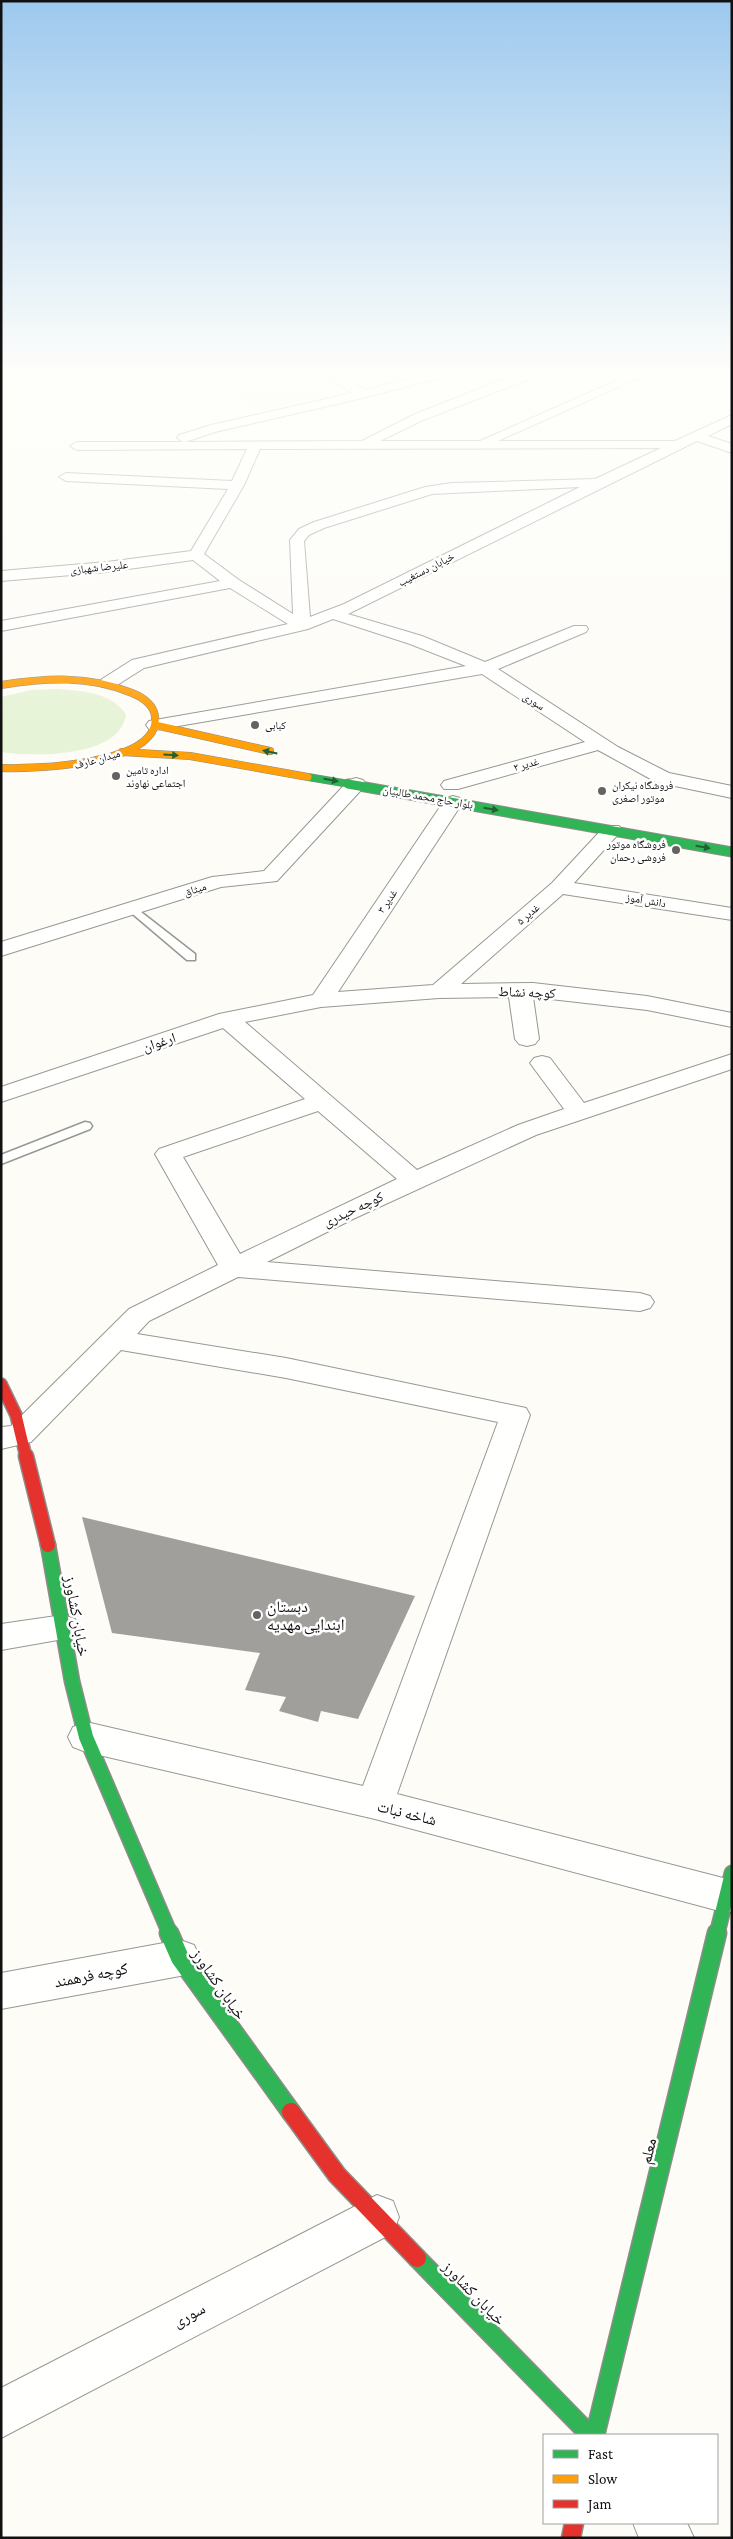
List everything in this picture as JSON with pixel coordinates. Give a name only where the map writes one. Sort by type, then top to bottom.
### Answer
[{"type":"main road","points":[[4,684],[55,678],[108,683],[130,690],[147,700],[155,712],[155,724],[285,755]]},
{"type":"main road","name":"میدان عارف","points":[[1,768],[45,769],[82,764],[122,752],[138,744],[149,734],[155,724]]},
{"type":"main road","name":"بلوار حاج محمد طالبیان","points":[[122,752],[190,756],[356,784],[480,790]]},
{"type":"main road","points":[[1,778],[45,769]]},
{"type":"main road","name":"بلوار حاج محمد طالبیان","points":[[449,790],[612,830],[732,852]]},
{"type":"main road","name":"خیابان کشاورز","points":[[1,1384],[16,1415],[11,1436],[48,1543],[72,1681],[86,1737],[180,1958],[337,2175],[589,2434]]},
{"type":"main road","name":"معلم","points":[[595,2434],[729,1884]]},
{"type":"main road","points":[[571,2538],[574,2524]]},
{"type":"street","points":[[236,486],[196,555],[233,583],[302,626]]},
{"type":"street","points":[[302,626],[298,540],[304,532],[319,525],[430,490],[497,486]]},
{"type":"street","name":"خیابان دستغیب","points":[[108,683],[138,664],[302,626],[332,614],[591,486]]},
{"type":"street","name":"علیرضا شهبازی","points":[[1,576],[107,567],[196,555]]},
{"type":"street","points":[[1,626],[233,583]]},
{"type":"street","name":"سوری","points":[[332,614],[416,640],[485,668],[600,744],[663,778],[732,792]]},
{"type":"street","points":[[155,724],[485,668],[580,628]]},
{"type":"street","name":"غدیر ۲","points":[[449,790],[600,744]]},
{"type":"street","name":"میثاق","points":[[1,949],[219,881],[270,877],[356,784]]},
{"type":"street","name":"غدیر ۳","points":[[321,1000],[449,790]]},
{"type":"street","name":"غدیر ۵","points":[[439,992],[559,887],[612,830]]},
{"type":"street","name":"دانش آموز","points":[[559,887],[732,914]]},
{"type":"street","points":[[519,990],[527,1039]]},
{"type":"street","name":"کوچه نشاط","points":[[321,1000],[439,992],[519,990],[647,1004],[732,1020]]},
{"type":"street","name":"ارغوان","points":[[1,1095],[226,1019],[321,1000]]},
{"type":"street","points":[[226,1019],[320,1102],[414,1181]]},
{"type":"street","name":"کوچه حیدری","points":[[11,1436],[115,1340],[139,1315],[344,1213],[527,1130],[732,1060]]},
{"type":"street","points":[[542,1063],[579,1113]]},
{"type":"street","points":[[320,1102],[168,1154],[234,1268],[640,1302]]},
{"type":"street","points":[[115,1340],[286,1368],[515,1415],[375,1804]]},
{"type":"street","points":[[1,1637],[63,1628]]},
{"type":"street","name":"شاخه نبات","points":[[86,1737],[729,1884]]},
{"type":"street","name":"کوچه فرهمند","points":[[1,1991],[180,1958]]},
{"type":"street","name":"سوری","points":[[1,2414],[377,2217]]},
{"type":"street","points":[[659,2524],[669,2538]]},
{"type":"lane","points":[[132,908],[191,957]]},
{"type":"lane","points":[[1,1160],[85,1126]]},
{"type":"green space","points":[[57,689],[95,694],[112,701],[126,714],[121,728],[109,739],[93,747],[74,751],[54,754],[1,752],[1,697],[31,690]]},
{"type":"building","name":"دبستان ابندایی مهدیه","points":[[82,1517],[415,1596],[358,1719],[321,1711],[318,1722],[279,1711],[286,1697],[245,1690],[260,1653],[112,1633]]},
{"type":"traffic: fast","points":[[308,777],[732,852]]},
{"type":"traffic: fast","points":[[48,1545],[72,1681],[86,1737],[180,1958],[291,2112]]},
{"type":"traffic: fast","points":[[595,2434],[732,1873]]},
{"type":"traffic: fast","points":[[417,2258],[589,2434]]},
{"type":"traffic: slow","points":[[1,685],[52,679],[85,680],[102,683],[118,687],[142,698],[151,707],[155,719],[149,735],[134,747],[114,756],[64,766],[17,769],[1,768]]},
{"type":"traffic: slow","points":[[155,725],[270,751]]},
{"type":"traffic: slow","points":[[122,752],[190,756],[308,777]]},
{"type":"traffic: jam","points":[[1,1384],[16,1415],[48,1545]]},
{"type":"traffic: jam","points":[[291,2112],[337,2175],[417,2258]]},
{"type":"traffic: jam","points":[[571,2538],[574,2524]]},
{"type":"place","name":"کبابی","points":[[255,725]]},
{"type":"place","name":"اداره تامین اجتماعی نهاوند","points":[[116,776]]},
{"type":"place","name":"فروشگاه نیکران موتور اصغری","points":[[602,791]]},
{"type":"place","name":"فروشگاه موتور فروشی رحمان","points":[[676,850]]},
{"type":"place","name":"دبستان ابندایی مهدیه","points":[[257,1615]]}]
